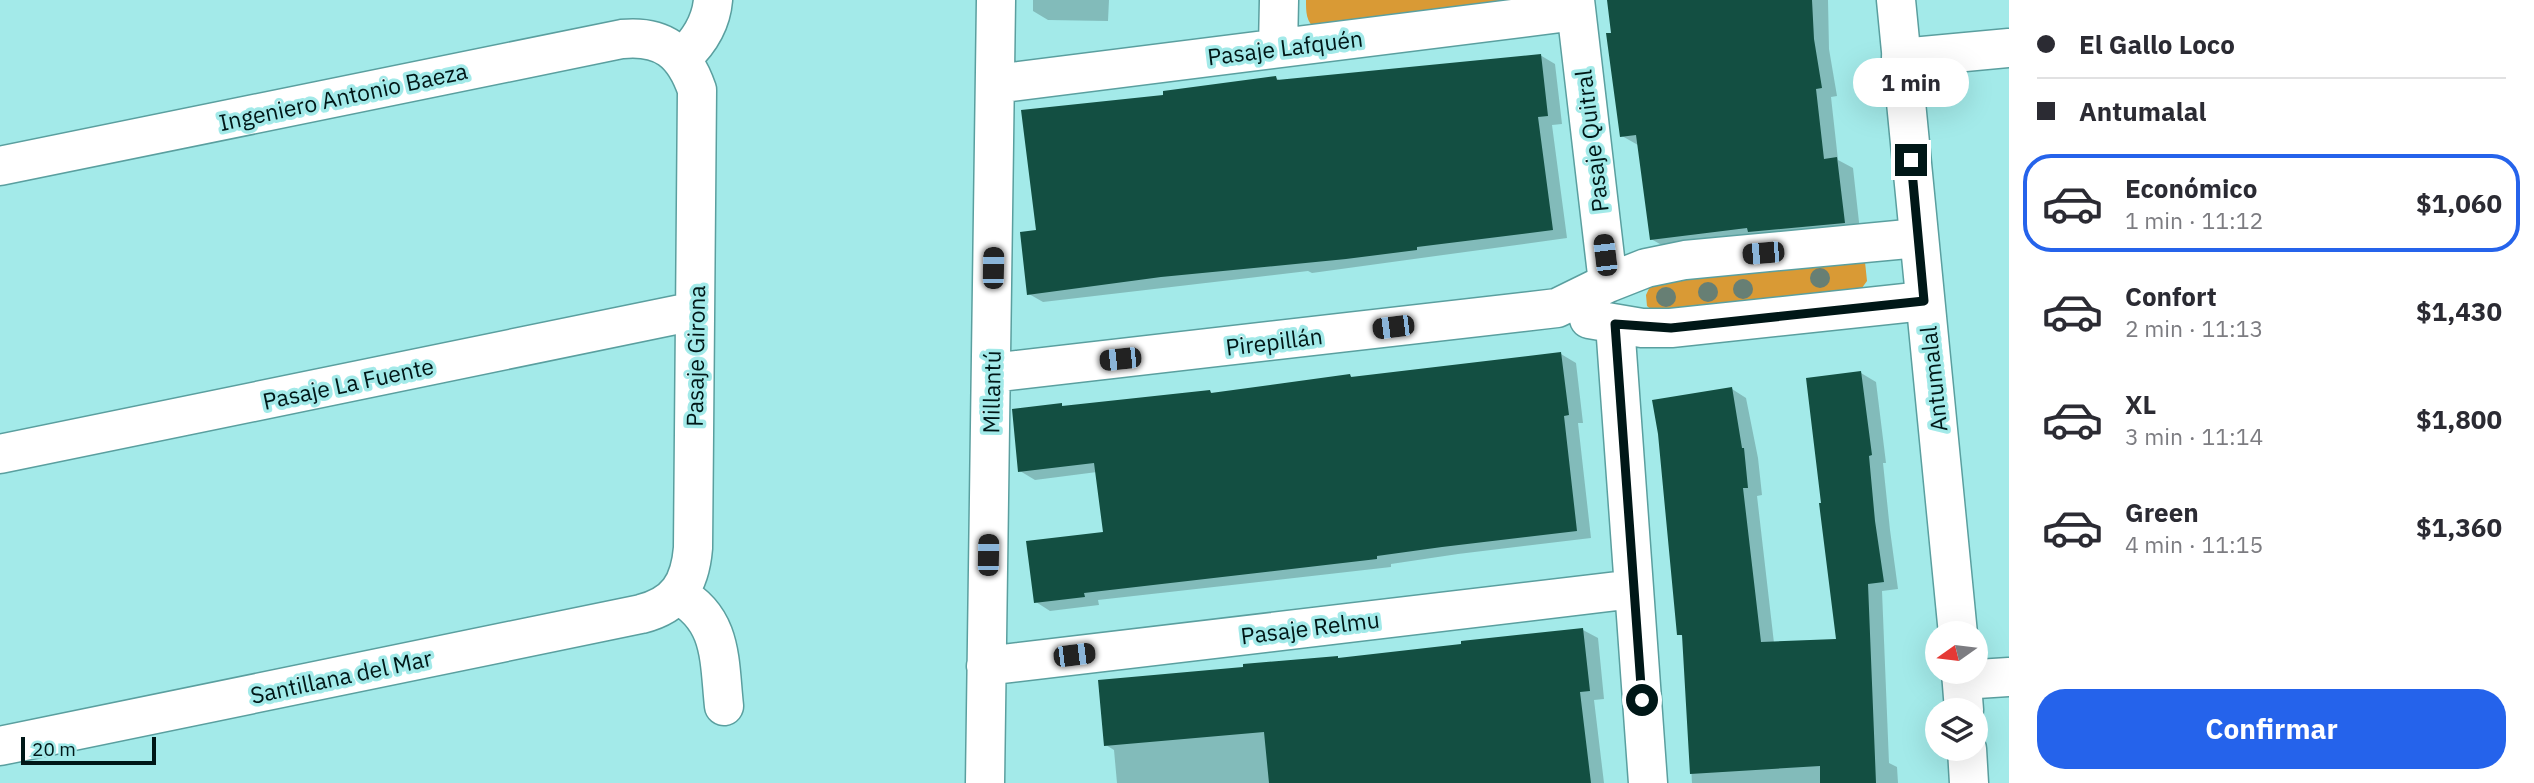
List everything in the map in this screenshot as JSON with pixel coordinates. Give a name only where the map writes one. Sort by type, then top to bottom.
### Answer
[{"type":"street","points":[[681,58],[692,49],[704,32],[713,0]]},
{"type":"street","name":"Millantú","points":[[985,783],[996,0]]},
{"type":"street","points":[[1278,48],[1279,0]]},
{"type":"street","name":"Antumalal","points":[[1896,0],[1957,621]]},
{"type":"street","name":"Pasaje Lafquén","points":[[995,83],[1278,48],[1575,5]]},
{"type":"street","name":"Pasaje Quitral","points":[[1575,5],[1608,282]]},
{"type":"street","name":"Ingeniero Antonio Baeza","points":[[0,166],[622,39],[639,37],[655,40],[669,47],[681,58]]},
{"type":"street","points":[[1901,58],[2009,48]]},
{"type":"street","name":"Pasaje Girona","points":[[677,594],[687,581],[693,548],[697,90],[691,73],[681,58]]},
{"type":"street","name":"Pirepillán","points":[[991,373],[1557,308],[1608,282],[1646,268],[1685,260],[1918,238]]},
{"type":"street","name":"Pirepillán","points":[[1557,308],[1585,318],[1615,324],[1671,328],[1924,301]]},
{"type":"street","name":"Pasaje La Fuente","points":[[0,454],[695,311]]},
{"type":"street","points":[[1615,324],[1648,783]]},
{"type":"street","name":"Pasaje Relmu","points":[[986,666],[1634,589]]},
{"type":"street","points":[[677,594],[692,603],[704,615],[712,629],[717,646],[724,706]]},
{"type":"street","name":"Santillana del Mar","points":[[0,746],[655,611],[677,594]]},
{"type":"street","points":[[1963,687],[2009,677]]},
{"type":"street","points":[[1968,761],[1969,783]]},
{"type":"shaded area","points":[[1306,0],[1548,0],[1316,30],[1307,16]]},
{"type":"shaded area","points":[[1865,262],[1867,281],[1859,292],[1653,311],[1647,306],[1646,295],[1653,280]]},
{"type":"building","points":[[1607,0],[1812,0],[1814,39],[1822,88],[1816,89],[1824,159],[1837,157],[1845,223],[1748,232],[1747,228],[1650,240],[1636,135],[1620,137],[1606,33],[1611,33]]},
{"type":"building","points":[[1541,54],[1548,116],[1538,117],[1553,230],[1346,259],[1161,277],[1027,295],[1020,232],[1036,230],[1021,110],[1163,95],[1163,91],[1276,76],[1277,80]]},
{"type":"building","points":[[1561,352],[1569,415],[1564,416],[1577,531],[1377,556],[1377,559],[1084,593],[1085,597],[1034,603],[1026,541],[1103,532],[1094,463],[1018,472],[1012,409],[1210,390],[1211,393],[1350,374],[1351,377]]},
{"type":"building","points":[[1861,371],[1872,455],[1869,456],[1875,521],[1884,582],[1868,584],[1876,783],[1820,783],[1820,766],[1690,774],[1682,635],[1677,635],[1658,434],[1652,400],[1732,387],[1744,448],[1748,488],[1743,488],[1761,642],[1836,639],[1806,378]]},
{"type":"building","points":[[1583,628],[1590,691],[1580,692],[1591,783],[1269,783],[1264,732],[1104,746],[1098,680],[1243,667],[1243,664],[1338,658]]},
{"type":"route","points":[[1642,700],[1615,324],[1671,328],[1924,301],[1911,160]]}]
